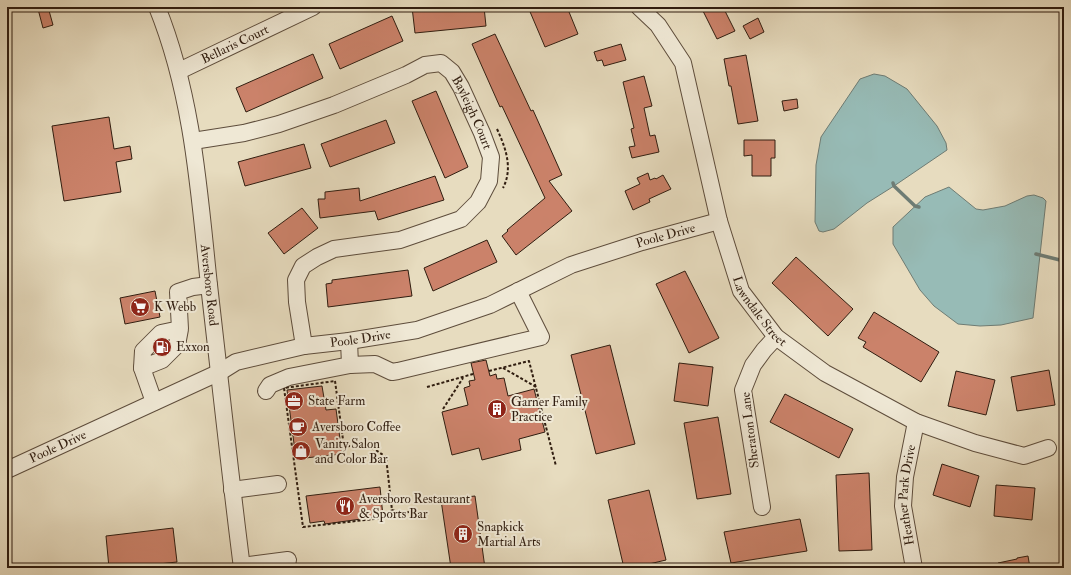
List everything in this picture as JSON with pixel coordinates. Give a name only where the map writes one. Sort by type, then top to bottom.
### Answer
[{"type":"street","name":"Aversboro Road","points":[[157,7],[166,29],[179,71],[193,142],[242,567]]},
{"type":"street","name":"Bellaris Court","points":[[179,71],[313,7]]},
{"type":"street","name":"Lawndale Street","points":[[639,7],[658,25],[683,63],[719,221],[741,291],[776,337],[825,373],[916,422],[975,443],[1024,456],[1048,448]]},
{"type":"street","name":"Bayleigh Court","points":[[193,142],[244,133],[279,124],[334,105],[406,75],[425,65],[441,63],[452,72],[461,87],[491,157],[489,181],[478,202],[462,219],[400,240],[334,249],[303,266],[296,280],[297,302],[304,346]]},
{"type":"street","name":"Poole Drive","points":[[7,470],[220,372],[236,362],[304,346],[349,341],[417,330],[490,305],[571,265],[642,242],[719,221]]},
{"type":"street","points":[[154,402],[142,368],[143,351],[161,333],[180,329],[178,292],[193,287],[209,285]]},
{"type":"street","points":[[266,391],[270,385],[289,377],[350,365],[375,364],[392,372],[541,337],[518,291]]},
{"type":"street","name":"Sheraton Lane","points":[[762,507],[743,390],[753,365],[776,337]]},
{"type":"street","points":[[349,341],[350,365]]},
{"type":"street","name":"Heather Park Drive","points":[[914,568],[903,506],[905,477],[916,422]]},
{"type":"street","points":[[232,490],[278,484]]},
{"type":"street","points":[[242,567],[288,560]]},
{"type":"path","points":[[496,127],[508,156],[507,180],[500,194]]},
{"type":"path","points":[[489,371],[529,361],[556,466]]},
{"type":"path","points":[[502,368],[536,387]]},
{"type":"path","points":[[427,387],[474,374]]},
{"type":"path","points":[[442,409],[464,377]]},
{"type":"path","points":[[335,381],[344,447],[362,444],[370,446],[386,457],[392,510],[383,518],[303,527],[284,388],[335,381]]},
{"type":"path","points":[[392,510],[402,513],[409,512]]},
{"type":"water","points":[[789,7],[819,7],[804,11]]},
{"type":"water","points":[[874,74],[885,76],[907,89],[937,126],[946,143],[947,150],[867,203],[834,229],[823,232],[819,231],[815,222],[816,165],[821,137],[860,79]]},
{"type":"water","points":[[949,187],[976,209],[983,210],[1005,206],[1027,196],[1034,195],[1043,198],[1046,201],[1033,318],[1001,325],[980,326],[958,324],[934,306],[920,290],[893,244],[893,227],[925,197]]},
{"type":"building","points":[[48,7],[53,25],[43,28],[38,9]]},
{"type":"building","points":[[412,7],[484,7],[486,26],[415,33]]},
{"type":"building","points":[[528,7],[567,7],[578,34],[545,47]]},
{"type":"building","points":[[701,7],[723,7],[735,31],[717,39]]},
{"type":"building","points":[[392,16],[403,41],[340,69],[329,44]]},
{"type":"building","points":[[758,18],[764,32],[750,39],[743,26]]},
{"type":"building","points":[[495,34],[531,111],[533,110],[562,175],[549,181],[572,211],[516,255],[502,236],[545,198],[502,106],[500,107],[472,44]]},
{"type":"building","points":[[621,44],[626,60],[604,66],[602,60],[597,61],[594,52]]},
{"type":"building","points":[[313,54],[323,78],[246,112],[236,88]]},
{"type":"building","points":[[746,55],[758,121],[738,124],[724,59]]},
{"type":"building","points":[[644,76],[652,106],[644,108],[650,136],[655,135],[659,152],[632,158],[629,147],[635,146],[631,129],[634,128],[623,82]]},
{"type":"building","points":[[436,91],[468,167],[445,178],[412,101]]},
{"type":"building","points":[[797,99],[798,108],[784,111],[782,101]]},
{"type":"building","points":[[109,117],[114,149],[130,146],[132,159],[116,162],[121,192],[64,201],[52,126]]},
{"type":"building","points":[[386,120],[395,143],[330,167],[321,144]]},
{"type":"building","points":[[744,140],[775,140],[775,158],[771,158],[771,176],[752,176],[752,155],[744,156]]},
{"type":"building","points":[[304,144],[311,168],[245,186],[238,162]]},
{"type":"building","points":[[648,173],[650,180],[656,179],[663,175],[671,189],[649,199],[650,202],[633,210],[625,191],[640,184],[637,178]]},
{"type":"building","points":[[435,176],[444,200],[378,220],[375,211],[320,218],[318,199],[325,199],[325,192],[359,188],[360,201]]},
{"type":"building","points":[[302,208],[318,228],[284,254],[268,233]]},
{"type":"building","points":[[487,240],[497,262],[433,291],[424,268]]},
{"type":"building","points":[[796,257],[853,309],[828,336],[772,283]]},
{"type":"building","points":[[408,270],[412,296],[328,307],[326,284],[332,283],[332,280]]},
{"type":"building","points":[[685,271],[719,338],[689,353],[656,284]]},
{"type":"building","name":"K Webb","points":[[155,291],[160,317],[125,324],[120,298]]},
{"type":"building","points":[[874,312],[939,352],[921,382],[863,347],[866,342],[858,338]]},
{"type":"building","points":[[610,345],[635,444],[596,454],[571,355]]},
{"type":"building","name":"Garner Family Practice","points":[[486,360],[490,376],[496,374],[497,379],[504,378],[508,396],[534,389],[545,432],[519,439],[521,450],[482,460],[479,448],[452,455],[442,412],[468,405],[464,388],[470,386],[469,381],[475,380],[471,363]]},
{"type":"building","points":[[679,363],[713,367],[708,406],[674,401]]},
{"type":"building","points":[[1049,370],[1055,405],[1017,411],[1011,377]]},
{"type":"building","points":[[956,371],[995,380],[986,415],[948,406]]},
{"type":"building","points":[[322,386],[326,410],[336,409],[342,454],[296,459],[287,390]]},
{"type":"building","points":[[785,394],[853,429],[839,458],[770,422]]},
{"type":"building","points":[[718,417],[731,494],[697,499],[684,423]]},
{"type":"building","points":[[942,464],[979,476],[970,507],[933,495]]},
{"type":"building","points":[[869,473],[872,550],[839,551],[836,475]]},
{"type":"building","points":[[996,485],[1035,488],[1032,520],[994,516]]},
{"type":"building","name":"Aversboro Restaurant & Sports Bar","points":[[380,487],[383,516],[325,524],[324,521],[310,523],[306,496]]},
{"type":"building","points":[[649,490],[666,560],[632,568],[624,568],[608,500]]},
{"type":"building","name":"Snapkick Martial Arts","points":[[475,496],[485,568],[451,568],[441,500]]},
{"type":"building","points":[[800,519],[807,551],[731,563],[724,532]]},
{"type":"building","points":[[173,528],[177,562],[109,568],[106,536]]},
{"type":"building","points":[[1028,556],[1030,568],[999,568],[998,563]]},
{"type":"waterway","points":[[893,183],[894,186],[915,206],[919,207]]},
{"type":"waterway","points":[[1036,254],[1064,261]]},
{"type":"place","name":"K Webb","points":[[140,307]]},
{"type":"place","name":"Exxon","points":[[162,347]]},
{"type":"place","name":"State Farm","points":[[294,401]]},
{"type":"place","name":"Garner Family Practice","points":[[497,409]]},
{"type":"place","name":"Aversboro Coffee","points":[[298,427]]},
{"type":"place","name":"Vanity Salon and Color Bar","points":[[301,451]]},
{"type":"place","name":"Aversboro Restaurant & Sports Bar","points":[[345,506]]},
{"type":"place","name":"Snapkick Martial Arts","points":[[463,534]]}]
